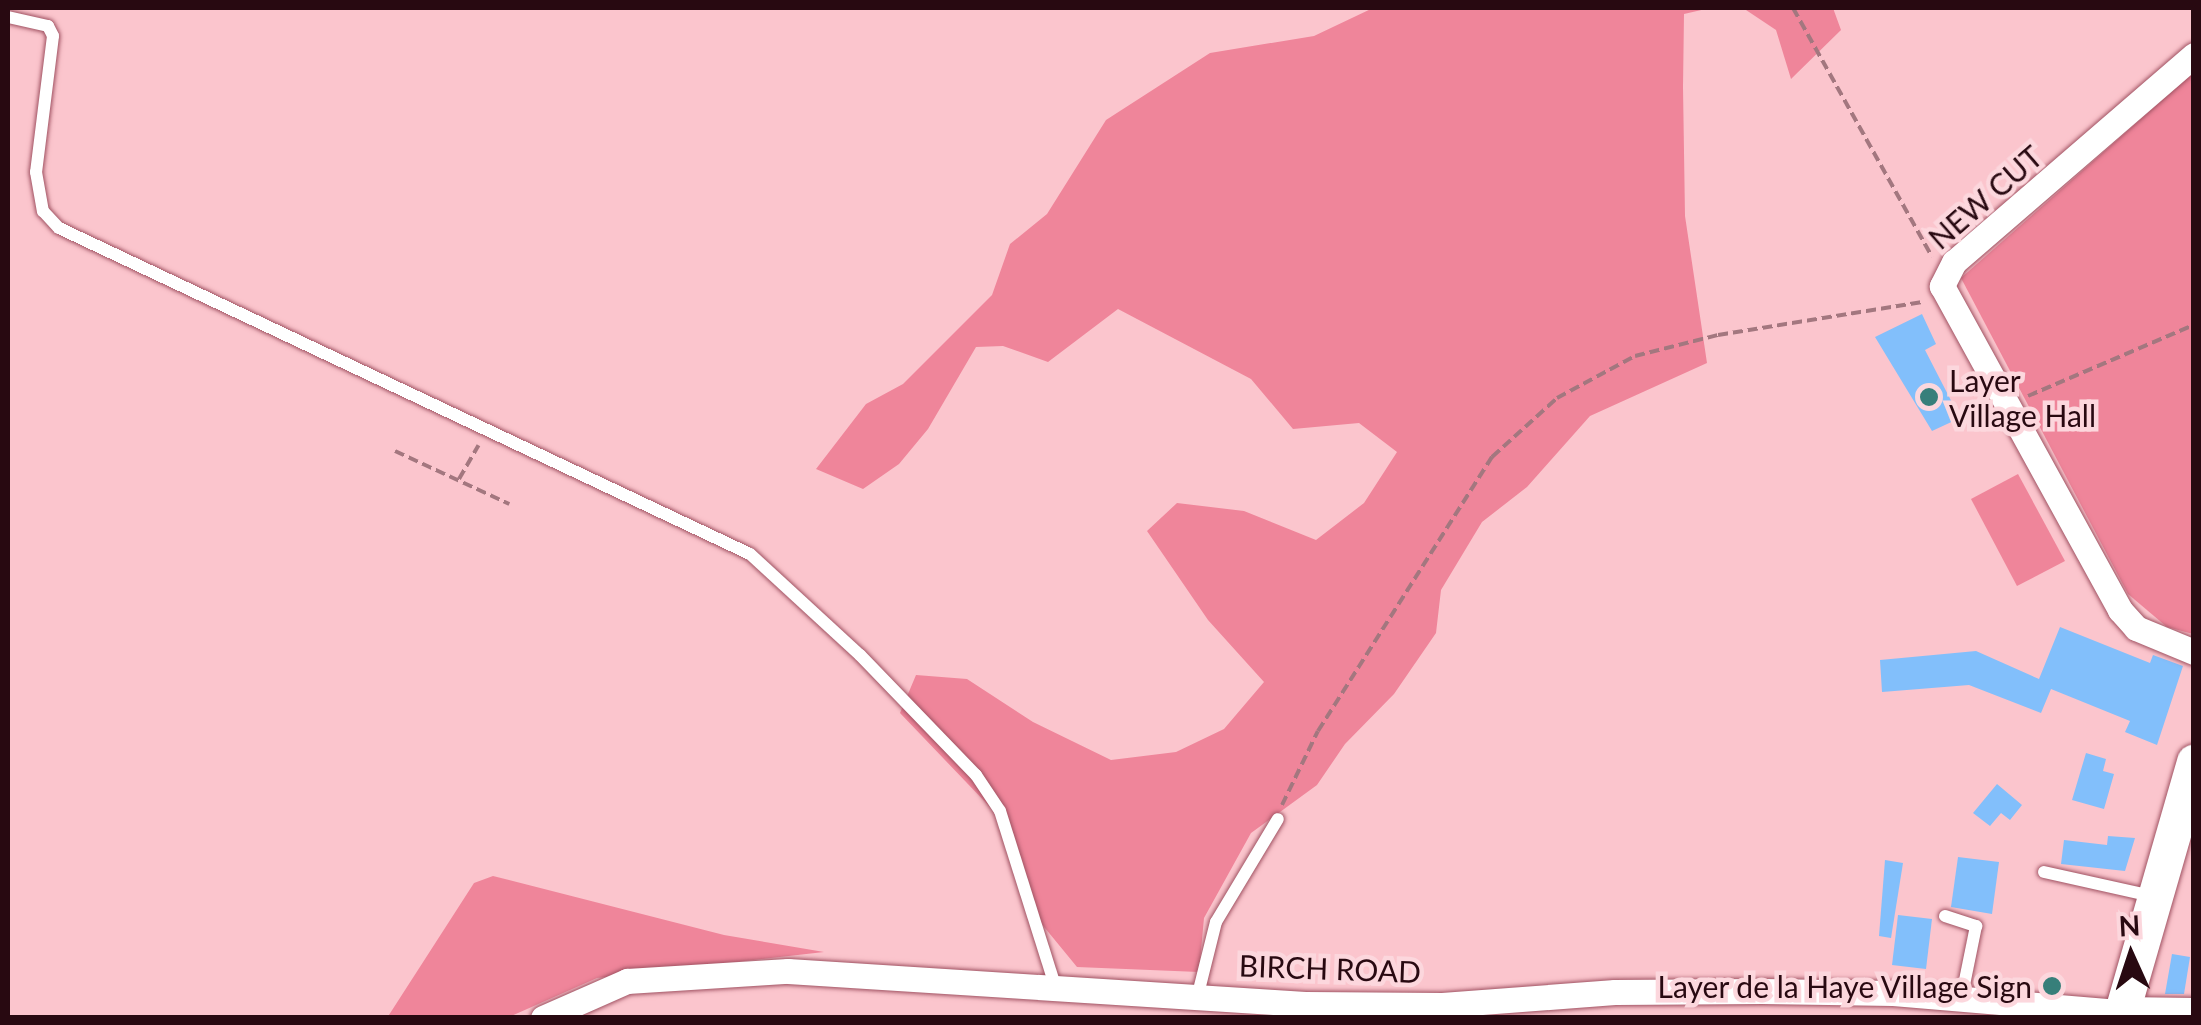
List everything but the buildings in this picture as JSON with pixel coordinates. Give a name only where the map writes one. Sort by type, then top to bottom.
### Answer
[{"type":"main road","points":[[2120,1015],[2194,761]]},
{"type":"street","name":"NEW CUT","points":[[2194,55],[1944,287],[2120,610],[2136,628],[2194,652]]},
{"type":"street","name":"BIRCH ROAD","points":[[543,1018],[627,981],[788,971],[1442,1006],[1615,992],[1894,993],[2120,1015]]},
{"type":"street","points":[[2120,1015],[2194,1013]]},
{"type":"lane","points":[[8,17],[48,26],[54,36],[36,172],[43,211],[59,228],[487,432],[728,540],[782,579],[976,775],[1000,810],[1055,985]]},
{"type":"lane","points":[[1198,994],[1216,922],[1278,820]]},
{"type":"lane","points":[[2044,872],[2152,896]]},
{"type":"lane","points":[[1945,916],[1976,926],[1961,1000]]},
{"type":"path","points":[[1278,820],[1318,730],[1492,457],[1557,398],[1635,356],[1944,287],[1793,8]]},
{"type":"path","points":[[2005,405],[2194,325]]},
{"type":"path","points":[[458,481],[487,432]]},
{"type":"path","points":[[394,451],[509,504]]},
{"type":"shaded area","points":[[1373,8],[1710,8],[1684,14],[1683,87],[1685,216],[1707,363],[1590,416],[1527,487],[1482,522],[1441,590],[1436,633],[1394,694],[1345,744],[1317,785],[1251,833],[1204,918],[1199,972],[1077,967],[1036,917],[1011,829],[900,713],[916,675],[967,679],[1033,722],[1111,760],[1176,752],[1224,729],[1264,682],[1208,620],[1147,531],[1177,503],[1244,511],[1316,540],[1364,503],[1397,452],[1359,423],[1293,429],[1251,379],[1118,309],[1048,362],[1003,346],[976,347],[928,429],[899,464],[863,489],[816,469],[866,404],[903,384],[992,295],[1010,244],[1047,214],[1106,120],[1210,53],[1314,36]]},
{"type":"shaded area","points":[[1743,8],[1833,8],[1841,30],[1791,79],[1776,30]]},
{"type":"shaded area","points":[[2193,73],[2193,634],[2167,627],[2128,594],[1961,278]]},
{"type":"shaded area","points":[[2018,474],[2065,561],[2017,586],[1971,499]]},
{"type":"shaded area","points":[[493,876],[724,935],[824,952],[597,978],[509,1017],[387,1018],[474,883]]},
{"type":"place","name":"Layer Village Hall","points":[[1929,397]]},
{"type":"place","name":"Layer de la Haye Village Sign","points":[[2052,986]]}]
